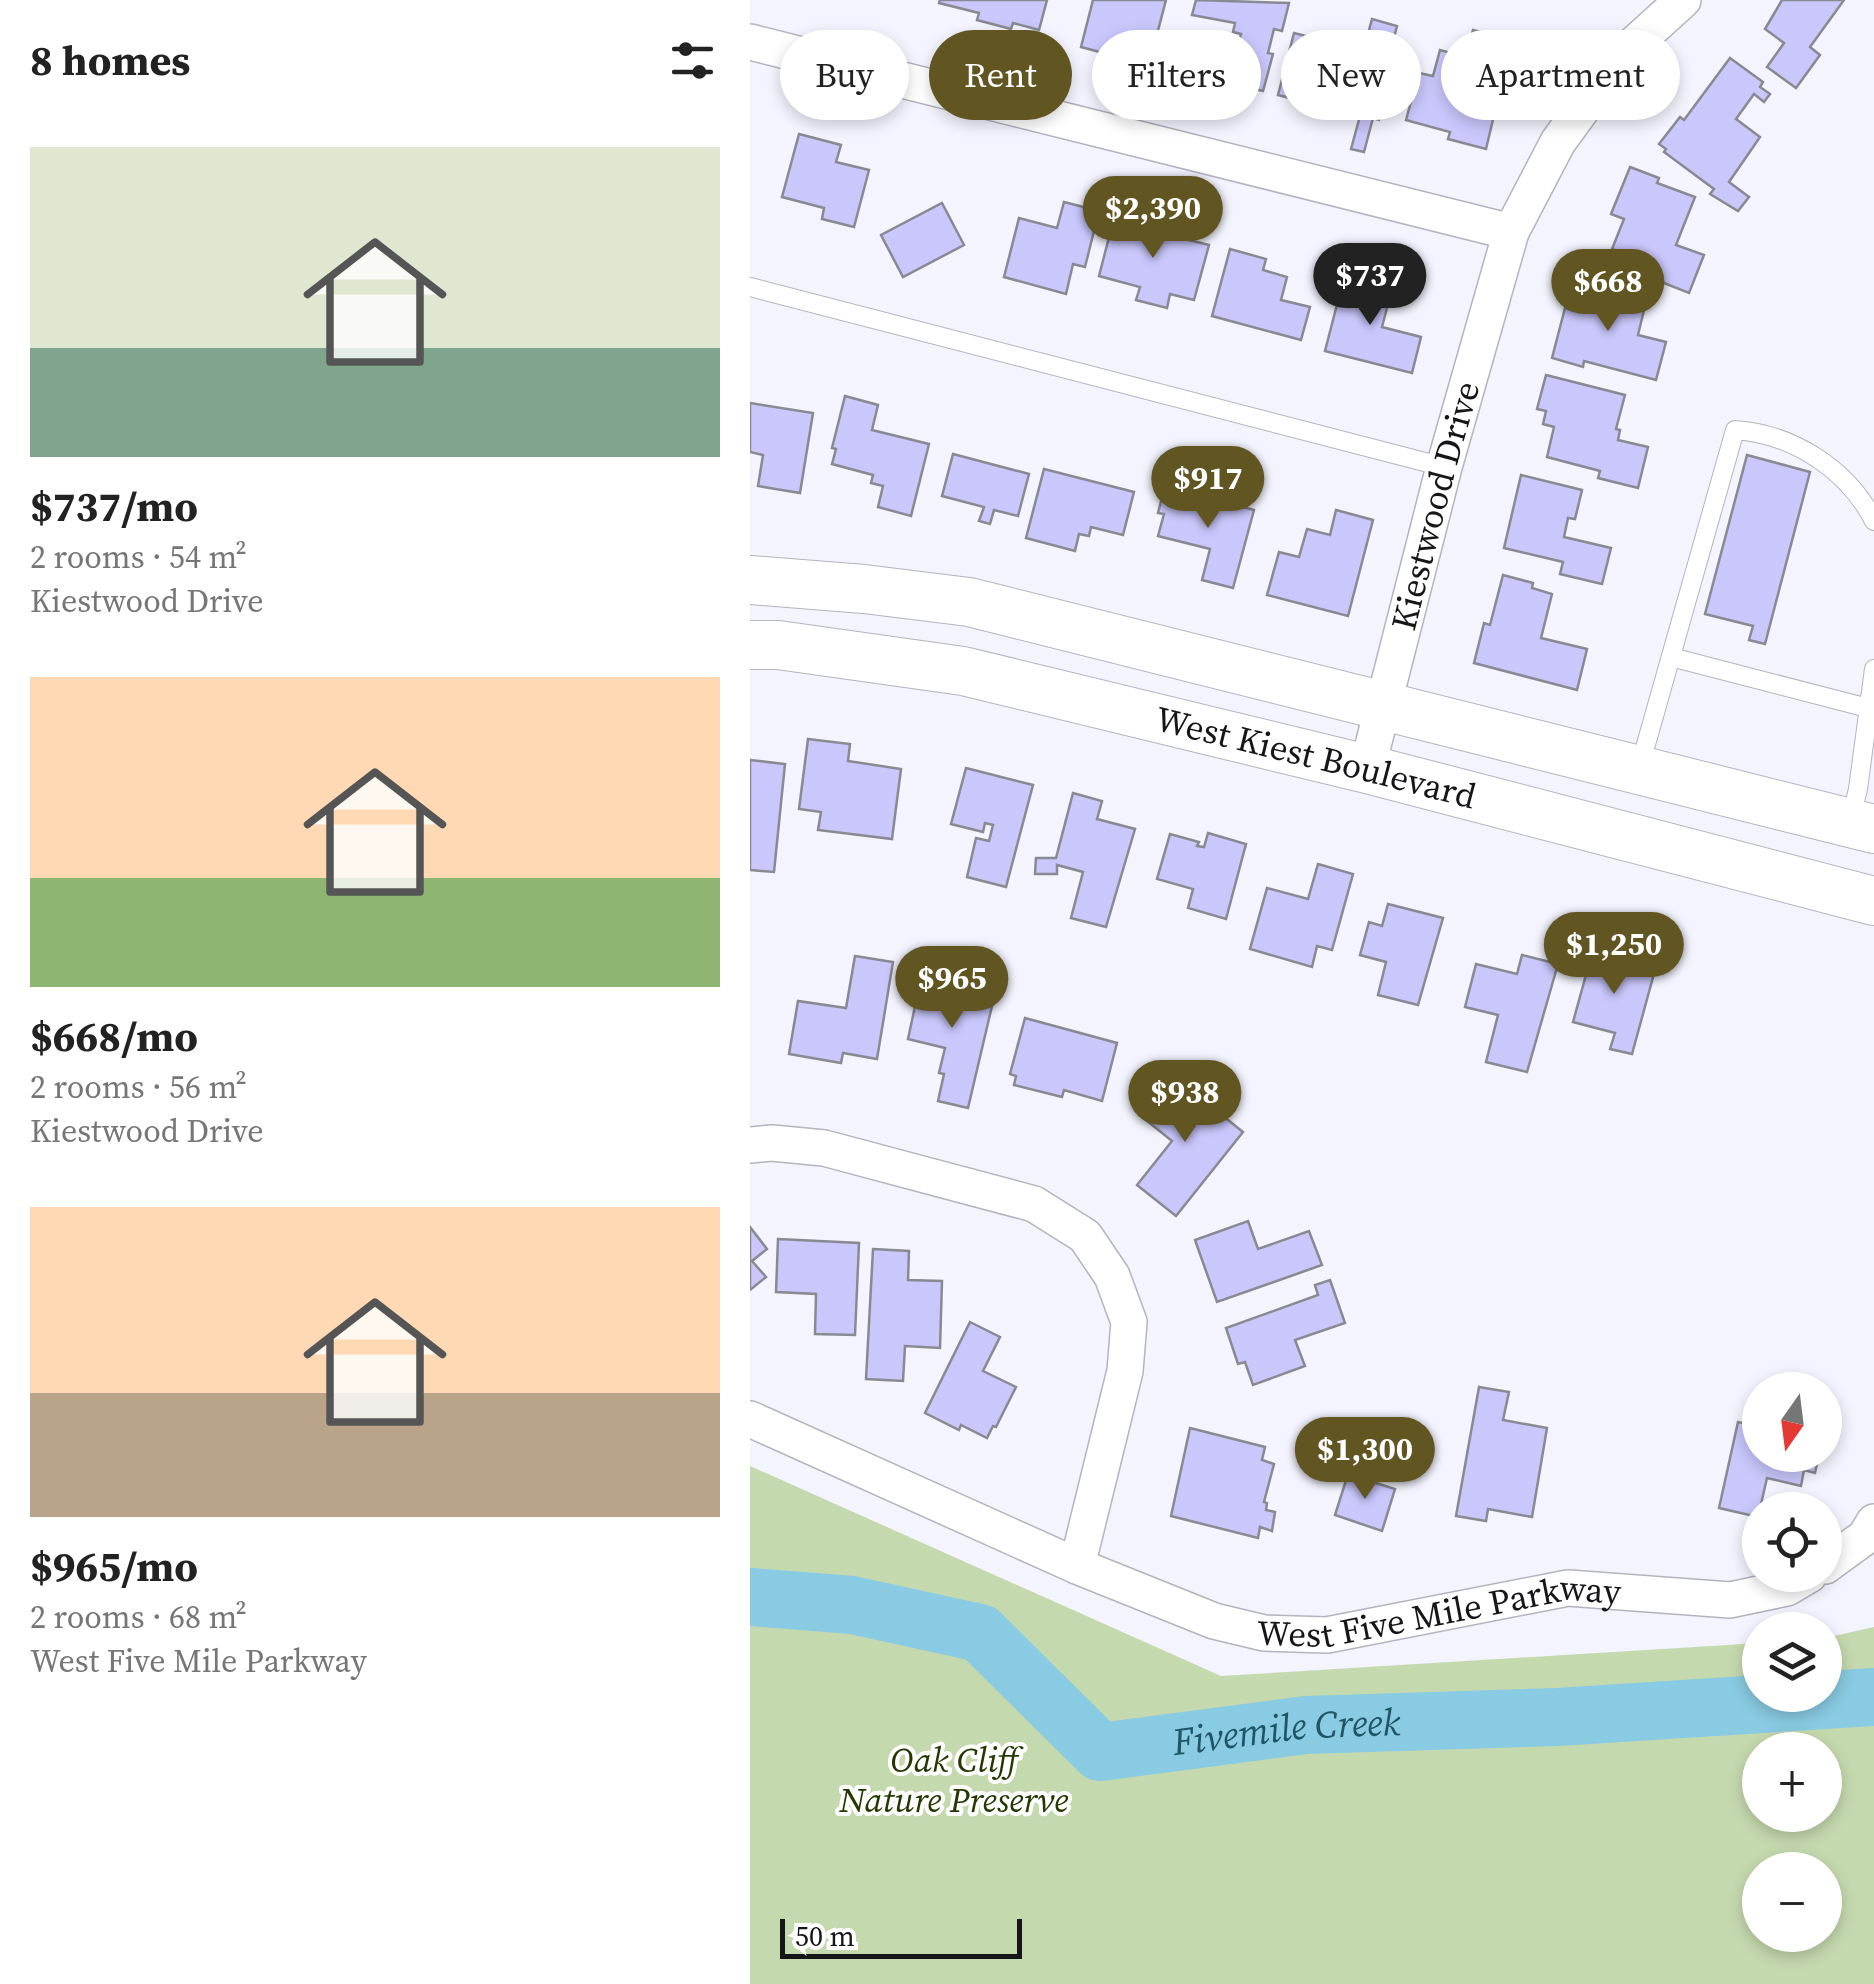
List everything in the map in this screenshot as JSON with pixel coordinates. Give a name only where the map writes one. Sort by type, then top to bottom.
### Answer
[{"type":"main road","name":"West Kiest Boulevard","points":[[750,580],[864,588],[969,602],[1867,825]]},
{"type":"main road","name":"West Kiest Boulevard","points":[[750,645],[778,645],[963,671],[1367,769],[1861,897]]},
{"type":"main road","points":[[1861,897],[1867,825]]},
{"type":"street","name":"Kiestwood Drive","points":[[1367,769],[1444,467],[1511,232],[1558,142],[1620,57],[1683,0]]},
{"type":"street","points":[[750,42],[1511,232]]},
{"type":"street","points":[[750,1145],[824,1148],[1034,1204],[1085,1236],[1112,1276],[1129,1322],[1125,1371],[1077,1566]]},
{"type":"street","name":"West Five Mile Parkway","points":[[750,1419],[1077,1566],[1214,1621],[1264,1633],[1327,1635],[1568,1588],[1730,1600],[1768,1592]]},
{"type":"street","points":[[1842,1554],[1865,1537],[1874,1522]]},
{"type":"lane","points":[[750,287],[1444,467]]},
{"type":"lane","points":[[1639,769],[1736,430],[1755,431],[1822,458],[1862,498],[1874,521]]},
{"type":"lane","points":[[1671,657],[1868,708]]},
{"type":"lane","points":[[1867,825],[1858,789],[1874,669]]},
{"type":"green space","name":"Oak Cliff Nature Preserve","points":[[750,1466],[1221,1676],[1742,1644],[1742,1712],[1842,1712],[1842,1634],[1874,1627],[1874,1984],[750,1984]]},
{"type":"building","points":[[1047,0],[1039,30],[1013,23],[1011,29],[977,20],[979,13],[939,3]]},
{"type":"building","points":[[1093,0],[1166,0],[1158,30],[1092,30],[1092,50],[1081,47]]},
{"type":"building","points":[[1196,0],[1289,3],[1282,30],[1274,29],[1268,53],[1273,54],[1263,91],[1261,30],[1233,30],[1235,23],[1192,15]]},
{"type":"building","points":[[1782,0],[1844,0],[1810,47],[1820,55],[1796,88],[1767,67],[1784,43],[1765,29]]},
{"type":"building","points":[[1372,19],[1397,26],[1396,30],[1369,30]]},
{"type":"building","points":[[1440,50],[1441,120],[1493,120],[1486,149],[1448,139],[1450,132],[1406,120],[1421,120],[1421,73],[1433,76]]},
{"type":"building","points":[[1730,58],[1763,82],[1760,87],[1770,94],[1764,102],[1754,94],[1736,119],[1760,137],[1729,182],[1749,197],[1738,211],[1710,194],[1714,189],[1664,152],[1666,149],[1659,144],[1680,117],[1684,120]]},
{"type":"building","points":[[1359,120],[1372,120],[1364,152],[1351,149]]},
{"type":"building","points":[[799,134],[841,145],[836,162],[869,170],[854,227],[822,219],[824,208],[782,197]]},
{"type":"building","points":[[1630,167],[1659,178],[1657,183],[1695,197],[1676,245],[1704,255],[1689,293],[1646,276],[1651,264],[1612,249],[1624,219],[1611,214]]},
{"type":"building","points":[[1064,202],[1099,211],[1085,267],[1073,264],[1066,294],[1004,277],[1019,218],[1057,228]]},
{"type":"building","points":[[942,203],[964,245],[903,277],[881,235]]},
{"type":"building","points":[[1115,214],[1153,224],[1151,231],[1183,239],[1184,234],[1190,235],[1189,240],[1209,245],[1194,300],[1170,294],[1167,308],[1136,300],[1140,287],[1099,276]]},
{"type":"building","points":[[1230,249],[1266,259],[1263,270],[1287,277],[1281,300],[1310,307],[1301,340],[1212,316]]},
{"type":"building","points":[[1358,275],[1393,285],[1382,327],[1421,337],[1412,373],[1325,351],[1341,289],[1354,292]]},
{"type":"building","points":[[1587,280],[1636,293],[1632,307],[1644,310],[1638,335],[1666,342],[1656,380],[1584,361],[1583,367],[1552,358],[1565,308],[1579,312]]},
{"type":"building","points":[[1546,375],[1625,395],[1616,429],[1620,430],[1618,440],[1648,447],[1638,488],[1598,478],[1600,471],[1547,457],[1554,427],[1543,424],[1546,411],[1537,409]]},
{"type":"building","points":[[845,396],[878,405],[872,430],[929,444],[911,516],[878,507],[883,486],[871,483],[873,475],[832,464],[836,449],[832,448]]},
{"type":"building","points":[[750,403],[813,413],[800,493],[758,486],[763,455],[750,452]]},
{"type":"building","points":[[953,454],[1029,474],[1018,516],[994,510],[990,524],[979,521],[984,507],[942,496]]},
{"type":"building","points":[[1747,455],[1810,472],[1765,644],[1749,640],[1753,626],[1705,614]]},
{"type":"building","points":[[1044,469],[1134,492],[1123,535],[1091,527],[1089,536],[1079,534],[1075,551],[1026,538]]},
{"type":"building","points":[[1521,475],[1582,490],[1575,519],[1568,518],[1564,537],[1611,548],[1602,584],[1560,574],[1563,562],[1504,548]]},
{"type":"building","points":[[1175,489],[1254,510],[1233,588],[1202,580],[1210,549],[1158,536],[1164,514],[1158,513],[1164,490],[1174,493]]},
{"type":"building","points":[[1336,510],[1373,520],[1348,616],[1267,595],[1279,552],[1299,557],[1307,529],[1330,535]]},
{"type":"building","points":[[1503,575],[1533,583],[1532,588],[1552,594],[1541,638],[1587,649],[1577,690],[1474,663],[1484,623],[1490,625]]},
{"type":"building","points":[[808,739],[850,744],[848,761],[901,769],[892,839],[818,830],[821,812],[799,809]]},
{"type":"building","points":[[750,760],[785,764],[774,872],[750,870]]},
{"type":"building","points":[[966,768],[1033,785],[1006,887],[967,877],[976,838],[989,841],[993,825],[985,823],[983,832],[951,824]]},
{"type":"building","points":[[1073,793],[1102,801],[1097,819],[1135,829],[1106,927],[1071,918],[1083,872],[1057,865],[1057,874],[1035,874],[1036,858],[1056,858]]},
{"type":"building","points":[[1208,833],[1246,844],[1226,919],[1188,908],[1193,889],[1157,879],[1170,834],[1204,847]]},
{"type":"building","points":[[1318,864],[1353,874],[1332,950],[1317,946],[1312,967],[1250,949],[1267,888],[1308,899]]},
{"type":"building","points":[[1388,904],[1443,918],[1418,1005],[1378,995],[1386,962],[1360,955],[1369,922],[1382,926]]},
{"type":"building","points":[[1594,946],[1630,958],[1628,964],[1655,970],[1632,1054],[1610,1049],[1615,1033],[1573,1022]]},
{"type":"building","points":[[1522,955],[1558,964],[1527,1072],[1486,1062],[1498,1015],[1465,1007],[1476,964],[1517,974]]},
{"type":"building","points":[[855,956],[893,962],[877,1059],[843,1053],[841,1063],[789,1054],[798,1001],[846,1008]]},
{"type":"building","points":[[923,969],[979,985],[975,1002],[992,1006],[968,1108],[938,1101],[945,1048],[908,1039]]},
{"type":"building","points":[[1025,1018],[1117,1043],[1102,1101],[1064,1090],[1062,1097],[1014,1085],[1016,1076],[1010,1074]]},
{"type":"building","points":[[1173,1076],[1243,1132],[1176,1216],[1137,1185],[1172,1141],[1141,1116]]},
{"type":"building","points":[[1248,1221],[1258,1249],[1309,1231],[1322,1265],[1217,1302],[1195,1240]]},
{"type":"building","points":[[750,1227],[767,1249],[752,1261],[766,1277],[750,1290]]},
{"type":"building","points":[[778,1239],[859,1243],[855,1335],[815,1334],[816,1294],[776,1292]]},
{"type":"building","points":[[873,1249],[909,1251],[908,1280],[942,1281],[940,1348],[905,1346],[903,1381],[866,1379]]},
{"type":"building","points":[[1330,1280],[1345,1323],[1295,1340],[1305,1366],[1253,1385],[1245,1362],[1238,1364],[1226,1328],[1318,1295],[1315,1285]]},
{"type":"building","points":[[970,1322],[1000,1337],[983,1371],[1016,1387],[987,1438],[961,1425],[959,1430],[925,1413]]},
{"type":"building","points":[[1479,1387],[1509,1392],[1503,1420],[1547,1428],[1532,1517],[1488,1509],[1486,1521],[1456,1516]]},
{"type":"building","points":[[1738,1422],[1742,1423],[1742,1472],[1804,1472],[1801,1486],[1767,1478],[1764,1492],[1742,1492],[1742,1513],[1719,1508]]},
{"type":"building","points":[[1190,1428],[1265,1447],[1262,1460],[1274,1464],[1264,1502],[1266,1510],[1275,1512],[1272,1531],[1260,1527],[1258,1538],[1171,1516]]},
{"type":"building","points":[[1348,1474],[1395,1489],[1382,1531],[1335,1515]]},
{"type":"waterway","name":"Fivemile Creek","points":[[750,1597],[852,1605],[980,1633],[1100,1752],[1306,1725],[1557,1717],[1874,1697]]}]
